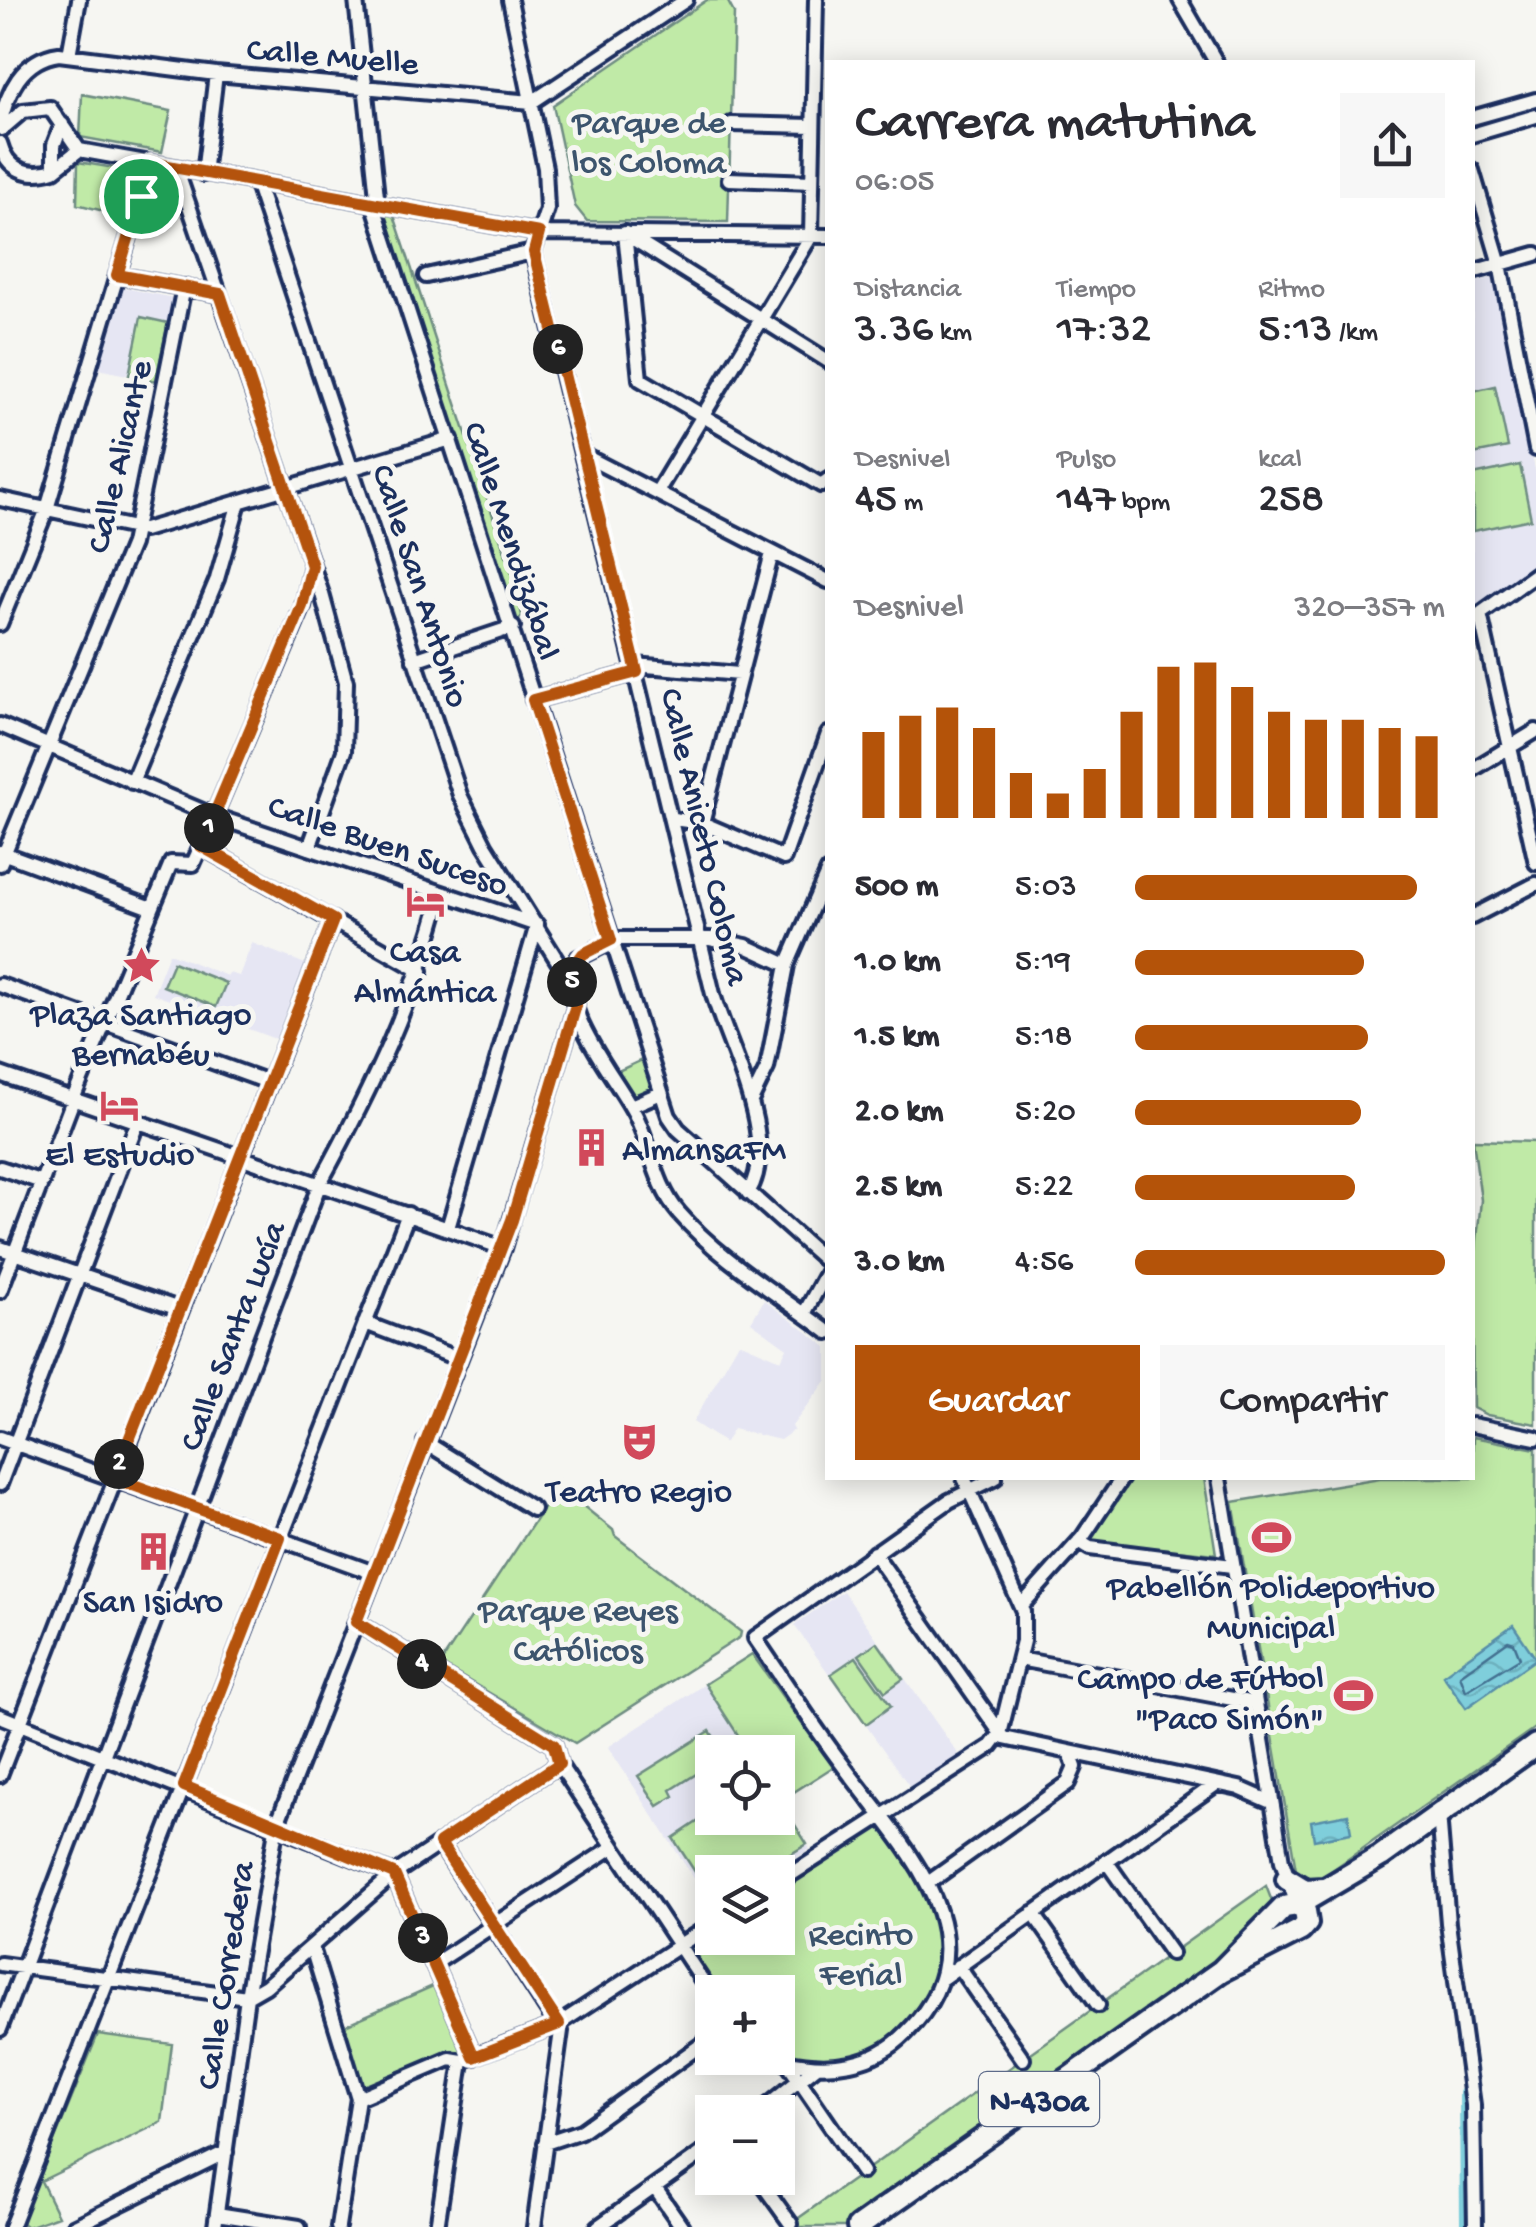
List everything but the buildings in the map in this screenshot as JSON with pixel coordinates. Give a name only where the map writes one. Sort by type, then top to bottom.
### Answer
[{"type":"main road","points":[[1294,1915],[1536,1745]]},
{"type":"main road","points":[[1294,1915],[1325,1889],[1380,1856]]},
{"type":"main road","points":[[1285,1875],[1304,1890],[1325,1889]]},
{"type":"main road","name":"N-430a","points":[[858,2227],[879,2219],[1294,1915]]},
{"type":"street","points":[[0,128],[7,99],[22,74],[42,58],[69,55],[79,0]]},
{"type":"street","name":"Calle Mendizábal","points":[[356,0],[376,206],[660,1093],[675,1126],[825,1264]]},
{"type":"street","name":"Calle Aniceto Coloma","points":[[510,0],[546,183],[547,209],[534,252],[718,1015],[751,1101]]},
{"type":"street","points":[[532,102],[686,0]]},
{"type":"street","points":[[657,492],[700,414],[811,236],[818,119],[816,0]]},
{"type":"street","points":[[1180,0],[1215,60]]},
{"type":"street","name":"Calle Muelle","points":[[69,55],[216,74],[532,102]]},
{"type":"street","points":[[204,174],[216,74]]},
{"type":"street","points":[[1475,117],[1536,100]]},
{"type":"street","points":[[0,128],[33,108],[50,108],[79,150],[539,233],[825,236]]},
{"type":"street","points":[[1475,134],[1536,116]]},
{"type":"street","points":[[731,124],[818,119]]},
{"type":"street","points":[[54,170],[54,144],[62,124]]},
{"type":"street","points":[[0,142],[4,157],[18,170],[39,175],[54,170],[79,150]]},
{"type":"street","points":[[0,624],[47,509],[151,163]]},
{"type":"street","points":[[176,168],[312,566],[347,694],[343,756],[309,848]]},
{"type":"street","points":[[728,178],[812,182]]},
{"type":"street","points":[[1475,180],[1500,264],[1536,449]]},
{"type":"street","name":"Calle San Antonio","points":[[257,185],[467,810],[572,984],[576,1005]]},
{"type":"street","points":[[625,233],[825,359]]},
{"type":"street","points":[[625,233],[638,377],[825,481]]},
{"type":"street","points":[[426,276],[534,252]]},
{"type":"street","points":[[1475,271],[1536,254]]},
{"type":"street","points":[[117,275],[220,294]]},
{"type":"street","name":"Calle Alicante","points":[[1,857],[50,746],[136,529],[184,287]]},
{"type":"street","points":[[0,499],[148,530],[450,439]]},
{"type":"street","points":[[585,456],[825,580]]},
{"type":"street","points":[[132,782],[217,579],[239,502]]},
{"type":"street","points":[[702,823],[772,553]]},
{"type":"street","points":[[0,1291],[73,1100],[171,863],[192,864],[201,846],[302,606],[312,566]]},
{"type":"street","points":[[1536,574],[1476,617],[1536,863]]},
{"type":"street","points":[[414,660],[513,627]]},
{"type":"street","points":[[533,700],[636,668],[739,674]]},
{"type":"street","name":"Calle Buen Suceso","points":[[0,725],[214,816],[537,925]]},
{"type":"street","points":[[1475,768],[1536,732]]},
{"type":"street","points":[[673,819],[702,823],[784,858],[825,742]]},
{"type":"street","points":[[201,846],[421,971]]},
{"type":"street","points":[[1,857],[152,908]]},
{"type":"street","points":[[753,1198],[758,1163],[751,1101],[767,1068],[787,965],[825,881]]},
{"type":"street","points":[[1475,915],[1536,884]]},
{"type":"street","name":"Calle Santa Lucía","points":[[0,2029],[320,1184],[383,1066],[421,971],[442,894]]},
{"type":"street","points":[[0,1774],[333,920]]},
{"type":"street","points":[[448,1228],[537,925]]},
{"type":"street","points":[[572,984],[578,958],[611,940],[701,939],[746,946],[787,965]]},
{"type":"street","points":[[0,985],[268,1082]]},
{"type":"street","points":[[576,1005],[599,1056],[631,1106],[666,1196],[713,1248],[825,1330]]},
{"type":"street","name":"Calle Corredera","points":[[216,2221],[246,1997],[277,1824],[503,1248],[576,1005]]},
{"type":"street","points":[[0,1074],[503,1248]]},
{"type":"street","points":[[631,1106],[660,1093]]},
{"type":"street","points":[[0,1484],[138,1121]]},
{"type":"street","points":[[0,1168],[42,1182]]},
{"type":"street","points":[[10,2227],[408,1214]]},
{"type":"street","points":[[0,1248],[179,1309]]},
{"type":"street","points":[[804,1314],[825,1273]]},
{"type":"street","points":[[366,1323],[459,1359]]},
{"type":"street","points":[[1475,1424],[1536,1438]]},
{"type":"street","points":[[0,1438],[374,1573]]},
{"type":"street","points":[[425,1442],[533,1509]]},
{"type":"street","points":[[1022,1605],[1079,1541],[1121,1480]]},
{"type":"street","points":[[1218,1480],[1271,1802],[1294,1915]]},
{"type":"street","points":[[795,1872],[882,1816],[991,1746],[1000,1734],[1024,1630],[1022,1605],[967,1483],[755,1638],[882,1816],[928,1883],[946,1933],[941,1979],[918,2021],[888,2048],[849,2064],[817,2066],[795,2062]]},
{"type":"street","points":[[1079,1541],[1090,1548],[1232,1566]]},
{"type":"street","points":[[874,1553],[1000,1734],[1015,1742],[1239,1788],[1271,1802]]},
{"type":"street","points":[[356,1622],[554,1745],[559,1764],[698,1975]]},
{"type":"street","points":[[1019,1659],[1254,1703]]},
{"type":"street","points":[[0,1716],[184,1786],[394,1874],[434,1964],[468,2059],[437,2227]]},
{"type":"street","points":[[928,1883],[1068,1783],[1075,1770],[1070,1754]]},
{"type":"street","points":[[0,1964],[246,1997],[312,1948],[394,1874],[559,1764]]},
{"type":"street","points":[[1239,1788],[1256,1784],[1266,1772]]},
{"type":"street","points":[[941,1979],[1216,1784]]},
{"type":"street","points":[[1440,1814],[1448,1924],[1472,2104],[1475,2227]]},
{"type":"street","points":[[440,1843],[559,2024],[534,2227]]},
{"type":"street","points":[[434,1964],[613,1846]]},
{"type":"street","points":[[1106,1861],[1171,1953]]},
{"type":"street","points":[[1034,1913],[1098,2005]]},
{"type":"street","points":[[358,2098],[450,2059],[468,2059],[559,2024],[695,1935]]},
{"type":"street","points":[[312,1948],[358,2098],[338,2227]]},
{"type":"street","points":[[958,1966],[1023,2059]]},
{"type":"street","points":[[545,2143],[581,2132],[695,2049]]},
{"type":"street","points":[[784,2095],[817,2066]]},
{"type":"street","points":[[794,2075],[862,2172]]},
{"type":"street","points":[[73,2227],[226,2152]]},
{"type":"street","points":[[598,2227],[695,2159]]},
{"type":"street","points":[[655,2188],[682,2227]]},
{"type":"street","points":[[770,2195],[791,2224]]},
{"type":"street","points":[[216,2221],[299,2227]]},
{"type":"shaded area","points":[[1494,277],[1536,474],[1536,566],[1475,610],[1475,282]]},
{"type":"shaded area","points":[[121,287],[173,298],[156,381],[98,369]]},
{"type":"shaded area","points":[[252,943],[308,965],[278,1040],[153,994],[169,953],[227,976],[239,976]]},
{"type":"shaded area","points":[[764,1300],[825,1346],[825,1383],[792,1426],[794,1430],[780,1440],[733,1429],[725,1443],[693,1422],[739,1342],[781,1360],[787,1348],[751,1322]]},
{"type":"shaded area","points":[[843,1591],[959,1755],[910,1787],[794,1625]]},
{"type":"shaded area","points":[[705,1684],[738,1735],[695,1735],[695,1835],[795,1835],[795,1825],[810,1849],[795,1858],[795,1855],[695,1855],[695,1880],[608,1747]]},
{"type":"green space","name":"Parque de los Coloma","points":[[707,0],[727,0],[734,13],[728,222],[587,221],[575,206],[553,105]]},
{"type":"green space","points":[[82,94],[171,111],[162,152],[80,137]]},
{"type":"green space","points":[[78,162],[133,171],[126,217],[77,204]]},
{"type":"green space","points":[[374,206],[392,209],[517,589],[522,616],[513,627]]},
{"type":"green space","points":[[141,317],[168,323],[156,381],[129,375]]},
{"type":"green space","points":[[1495,386],[1508,447],[1475,454],[1475,391]]},
{"type":"green space","points":[[1520,465],[1531,519],[1475,531],[1475,475]]},
{"type":"green space","points":[[173,962],[226,983],[216,1007],[163,986]]},
{"type":"green space","points":[[644,1059],[654,1092],[635,1099],[618,1071]]},
{"type":"green space","points":[[1475,1140],[1536,1142],[1536,1424],[1475,1409],[1475,1259],[1481,1200]]},
{"type":"green space","points":[[1475,1437],[1536,1449],[1536,1727],[1311,1885],[1297,1876],[1233,1502],[1368,1480],[1475,1480]]},
{"type":"green space","points":[[1129,1480],[1204,1480],[1216,1554],[1088,1541]]},
{"type":"green space","name":"Parque Reyes Católicos","points":[[558,1493],[570,1503],[577,1501],[613,1530],[615,1536],[741,1632],[740,1637],[575,1743],[440,1664],[552,1495]]},
{"type":"green space","points":[[877,1642],[903,1679],[885,1692],[859,1655]]},
{"type":"green space","points":[[752,1654],[833,1767],[795,1791],[795,1735],[738,1735],[705,1684]]},
{"type":"green space","points":[[856,1657],[891,1706],[866,1724],[831,1674]]},
{"type":"green space","points":[[695,1740],[695,1775],[671,1790],[674,1796],[658,1806],[638,1776]]},
{"type":"green space","name":"Recinto Ferial","points":[[882,1816],[928,1883],[946,1964],[908,2032],[849,2064],[795,2058],[795,1975],[700,1975],[679,1946],[695,1935],[695,1955],[795,1955],[795,1872]]},
{"type":"green space","points":[[695,1823],[695,1835],[795,1835],[795,1825],[807,1844],[789,1855],[695,1855],[695,1872],[673,1838]]},
{"type":"green space","points":[[1266,1886],[1278,1917],[858,2227],[786,2227]]},
{"type":"green space","points":[[442,1982],[474,2057],[358,2098],[336,2029]]},
{"type":"green space","points":[[98,2034],[172,2044],[162,2122],[41,2181],[58,2216],[27,2227],[21,2222]]},
{"type":"water","points":[[1513,1625],[1536,1659],[1466,1708],[1443,1675]]},
{"type":"water","points":[[1348,1814],[1351,1833],[1314,1840],[1311,1821]]},
{"type":"waterway","points":[[1464,2093],[1465,2227]]},
{"type":"place","name":"Casa Almántica","points":[[425,902]]},
{"type":"place","name":"Plaza Santiago Bernabéu","points":[[141,965]]},
{"type":"place","name":"El Estudio","points":[[120,1105]]},
{"type":"place","name":"AlmansaFM","points":[[592,1147]]},
{"type":"place","name":"Teatro Regio","points":[[639,1442]]},
{"type":"place","name":"Pabellón Polideportivo Municipal","points":[[1271,1538]]},
{"type":"place","name":"San Isidro","points":[[153,1552]]},
{"type":"place","name":"Campo de Fútbol \"Paco Simón\"","points":[[1354,1696]]},
{"type":"route","points":[[151,163],[539,233],[534,252],[637,672],[533,700],[611,940],[583,954],[574,966],[576,1005],[503,1248],[356,1622],[554,1745],[558,1753],[559,1764],[440,1843],[559,2024],[474,2057],[394,1874],[184,1786],[280,1538],[114,1478],[333,920],[201,846],[302,606],[312,566],[220,294],[117,275],[141,196],[151,163]]}]
